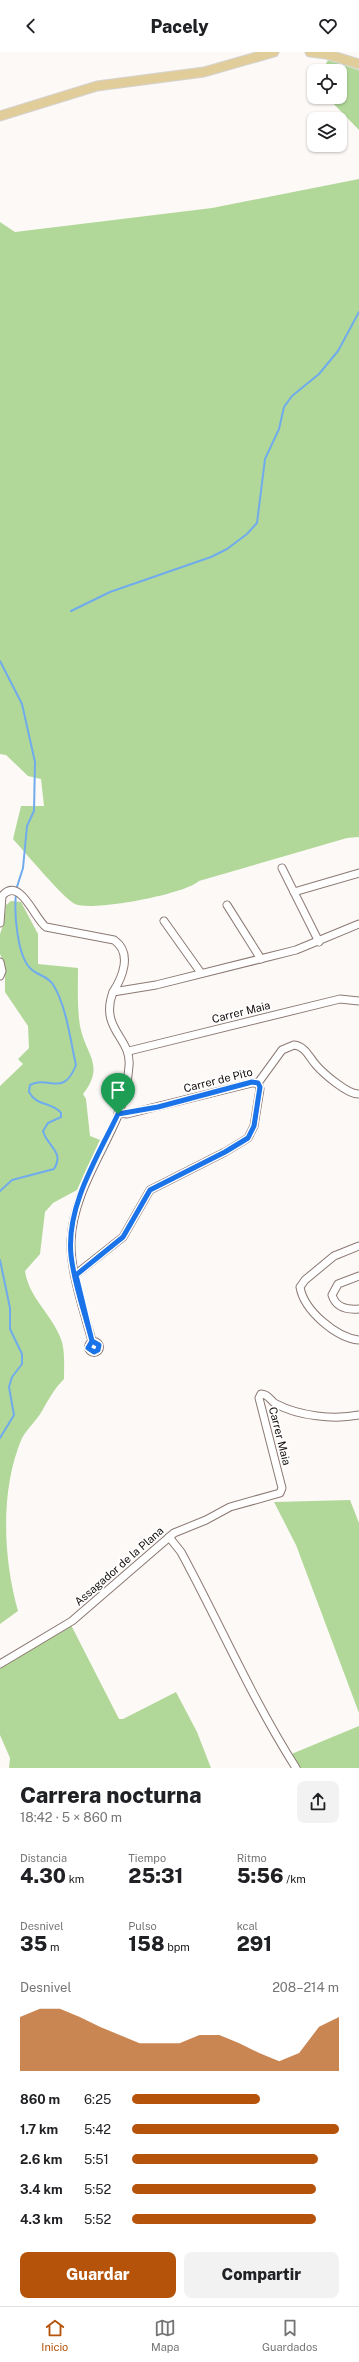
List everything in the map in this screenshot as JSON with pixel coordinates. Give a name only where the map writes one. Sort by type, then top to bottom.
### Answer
[{"type":"main road","points":[[0,116],[97,86],[204,72],[274,52]]},
{"type":"main road","points":[[310,52],[326,54],[359,64]]},
{"type":"street","points":[[282,868],[318,942]]},
{"type":"street","points":[[294,892],[359,873]]},
{"type":"street","points":[[0,923],[2,896],[8,892],[16,891],[25,897],[39,921],[46,927],[114,940],[122,951],[125,967],[123,974],[113,992],[110,1004],[111,1020],[116,1033],[128,1051],[128,1072],[118,1114],[86,1182],[75,1214],[71,1246],[76,1275],[92,1341]]},
{"type":"street","points":[[227,905],[261,959]]},
{"type":"street","points":[[164,921],[201,973]]},
{"type":"street","points":[[113,992],[156,985],[261,959],[318,942],[359,924]]},
{"type":"street","points":[[0,962],[2,970],[0,976]]},
{"type":"street","name":"Carrer Maia","points":[[128,1051],[340,999],[359,1001]]},
{"type":"street","name":"Carrer de Pito","points":[[118,1114],[134,1112],[252,1082],[258,1083],[282,1050],[294,1044],[303,1049],[319,1068],[349,1092],[359,1094]]},
{"type":"street","points":[[76,1275],[123,1237],[150,1190],[225,1152],[248,1138],[254,1126],[260,1089],[258,1083]]},
{"type":"street","points":[[359,1246],[334,1256],[305,1280],[300,1287],[309,1305],[329,1327],[343,1337],[359,1340]]},
{"type":"street","points":[[359,1276],[338,1284],[332,1295],[335,1302],[343,1308],[359,1309]]},
{"type":"street","name":"Carrer Maia","points":[[281,1492],[260,1396],[265,1394],[276,1404],[316,1415],[337,1417],[359,1415]]},
{"type":"street","name":"Assagador de la Plana","points":[[0,1664],[72,1621],[168,1537],[230,1507],[281,1492]]},
{"type":"street","points":[[168,1537],[183,1556],[241,1670],[296,1768]]},
{"type":"green space","points":[[328,60],[340,64],[326,64]]},
{"type":"green space","points":[[347,66],[359,70],[359,130],[347,118],[347,112],[342,112],[334,104],[347,104]]},
{"type":"green space","points":[[359,179],[359,837],[347,838],[199,881],[190,886],[158,896],[100,906],[75,904],[53,884],[13,839],[21,806],[44,806],[41,779],[28,776],[6,755],[0,754],[0,222],[15,232],[212,208]]},
{"type":"green space","points":[[11,901],[21,902],[38,934],[38,964],[78,968],[78,1004],[80,1026],[93,1067],[93,1075],[90,1084],[83,1094],[86,1099],[90,1136],[100,1140],[77,1190],[53,1203],[45,1212],[40,1254],[25,1271],[31,1290],[53,1324],[62,1342],[64,1356],[64,1379],[54,1390],[40,1415],[22,1438],[15,1458],[7,1501],[6,1524],[9,1569],[18,1611],[0,1624],[0,1086],[23,1064],[18,1059],[29,1048],[28,1026],[5,992],[5,965],[0,954],[0,934],[4,922],[6,905]]},
{"type":"green space","points":[[350,1500],[359,1523],[359,1713],[296,1545],[274,1502]]},
{"type":"green space","points":[[71,1625],[119,1719],[123,1719],[176,1692],[197,1732],[211,1768],[9,1768],[10,1758],[0,1735],[0,1668]]},
{"type":"green space","points":[[359,1726],[359,1768],[298,1768],[289,1755]]},
{"type":"waterway","points":[[71,611],[110,592],[211,557],[227,549],[247,534],[257,523],[265,459],[279,429],[284,407],[292,396],[319,374],[338,351],[359,312]]},
{"type":"waterway","points":[[0,661],[22,704],[35,762],[34,811],[27,826],[23,868],[16,890]]},
{"type":"waterway","points":[[0,1191],[12,1180],[54,1169],[57,1163],[56,1153],[43,1131],[48,1123],[61,1117],[61,1113],[54,1107],[32,1097],[29,1092],[30,1085],[43,1082],[55,1084],[66,1081],[76,1065],[68,1024],[62,1004],[54,986],[52,982],[30,968],[22,953],[17,933],[16,894]]},
{"type":"waterway","points":[[0,1260],[10,1308],[10,1329],[22,1354],[22,1364],[12,1377],[9,1387],[14,1415],[0,1438]]},
{"type":"route","points":[[118,1114],[86,1182],[75,1214],[72,1234],[72,1262],[92,1341],[88,1345],[88,1348],[92,1352],[96,1352],[100,1347],[97,1342],[92,1341],[76,1275],[123,1237],[144,1198],[150,1190],[196,1168],[248,1138],[253,1131],[260,1087],[258,1083],[252,1082],[158,1107],[126,1114],[118,1114]]}]
